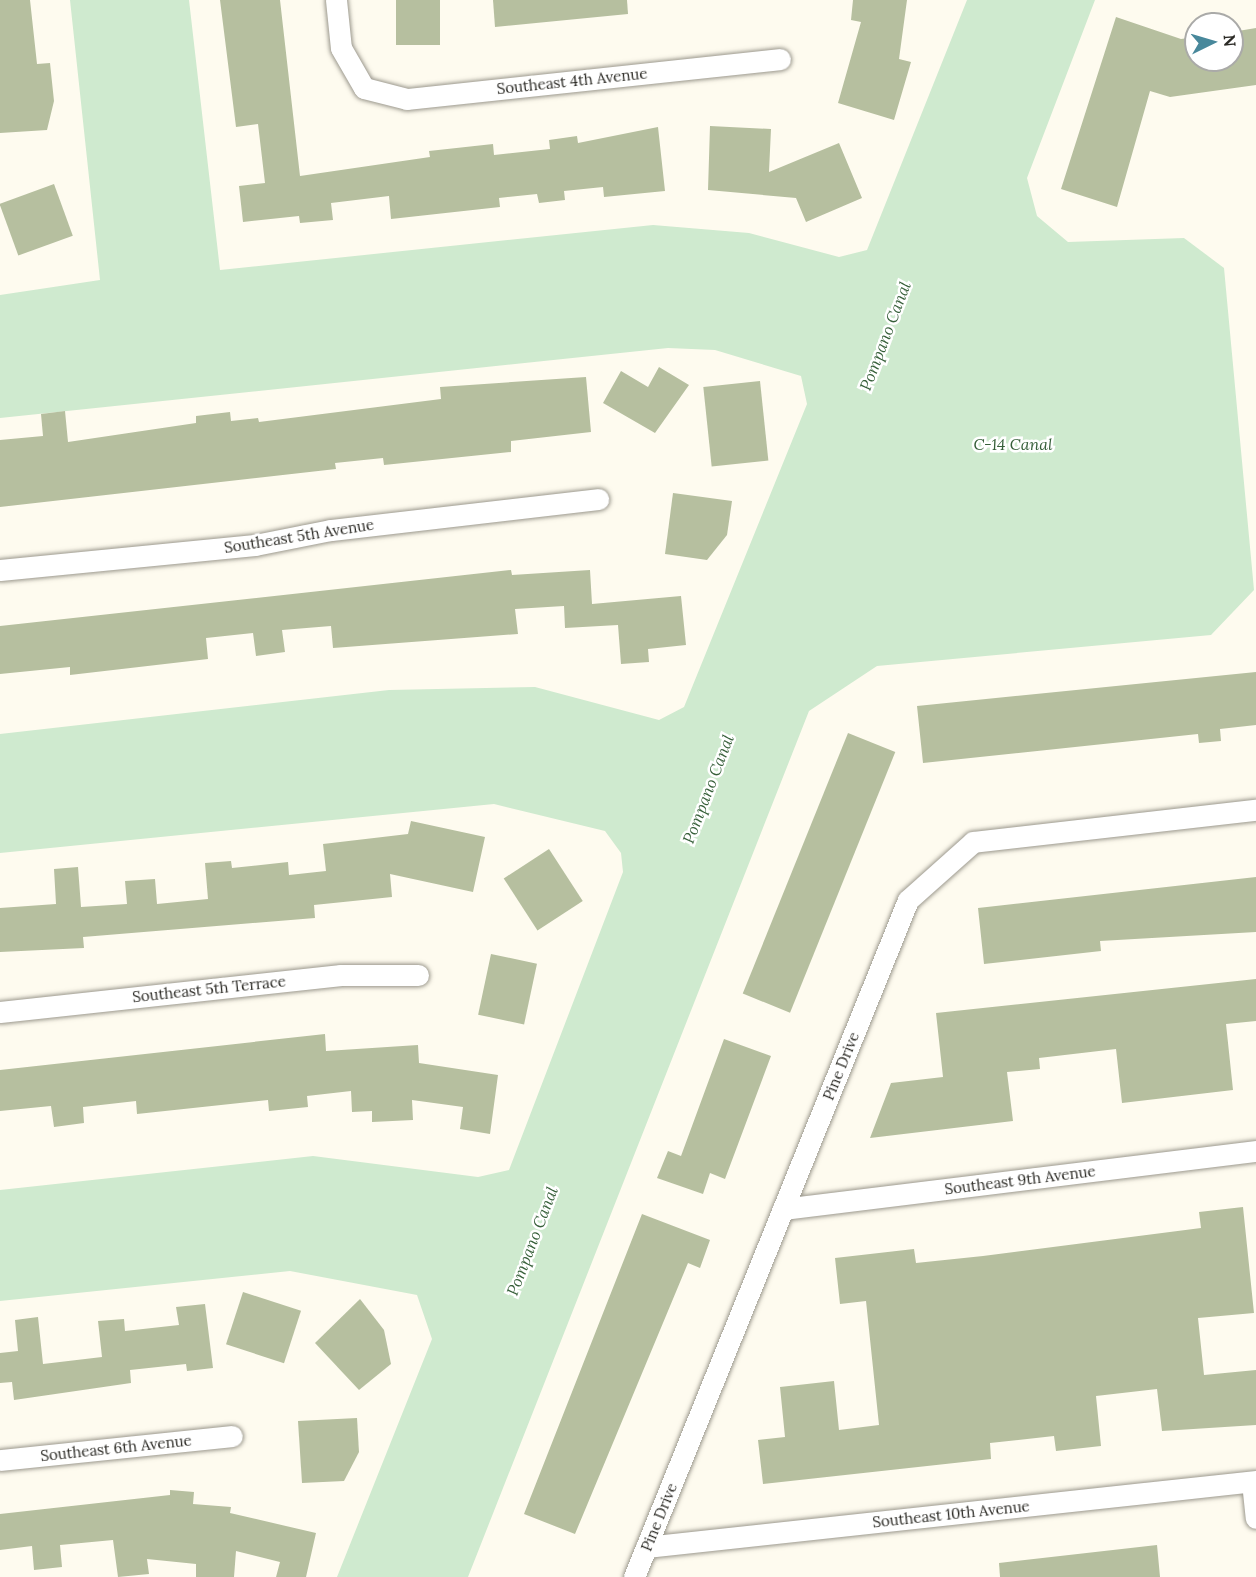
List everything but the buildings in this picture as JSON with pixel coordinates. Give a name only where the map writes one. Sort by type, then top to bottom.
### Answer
[{"type":"street","name":"Southeast 4th Avenue","points":[[336,0],[341,48],[364,88],[407,99],[780,59]]},
{"type":"street","name":"Southeast 5th Avenue","points":[[0,570],[255,545],[331,530],[598,499]]},
{"type":"street","name":"Pine Drive","points":[[634,1577],[908,900],[973,842],[1256,810]]},
{"type":"street","name":"Southeast 5th Terrace","points":[[0,1012],[341,975],[418,975]]},
{"type":"street","name":"Southeast 9th Avenue","points":[[783,1209],[1256,1151]]},
{"type":"street","name":"Southeast 6th Avenue","points":[[0,1460],[232,1436]]},
{"type":"street","name":"Southeast 10th Avenue","points":[[646,1547],[1254,1482]]},
{"type":"street","points":[[1254,1482],[1256,1518]]},
{"type":"water","name":"C-14 Canal","points":[[70,0],[189,0],[220,270],[653,225],[749,233],[839,257],[867,250],[967,0],[1095,0],[1027,178],[1037,216],[1068,242],[1184,238],[1224,268],[1254,590],[1211,635],[877,666],[809,711],[468,1577],[337,1577],[432,1339],[417,1295],[290,1271],[0,1301],[0,1190],[313,1156],[478,1177],[509,1170],[623,872],[621,853],[605,831],[494,804],[0,853],[0,734],[389,690],[535,687],[659,720],[684,707],[807,404],[801,376],[715,350],[668,348],[0,418],[0,295],[100,280]]},
{"type":"water label","name":"Pompano Canal","points":[[885,336]]},
{"type":"water label","name":"Pompano Canal","points":[[708,789]]},
{"type":"water label","name":"Pompano Canal","points":[[532,1241]]}]
